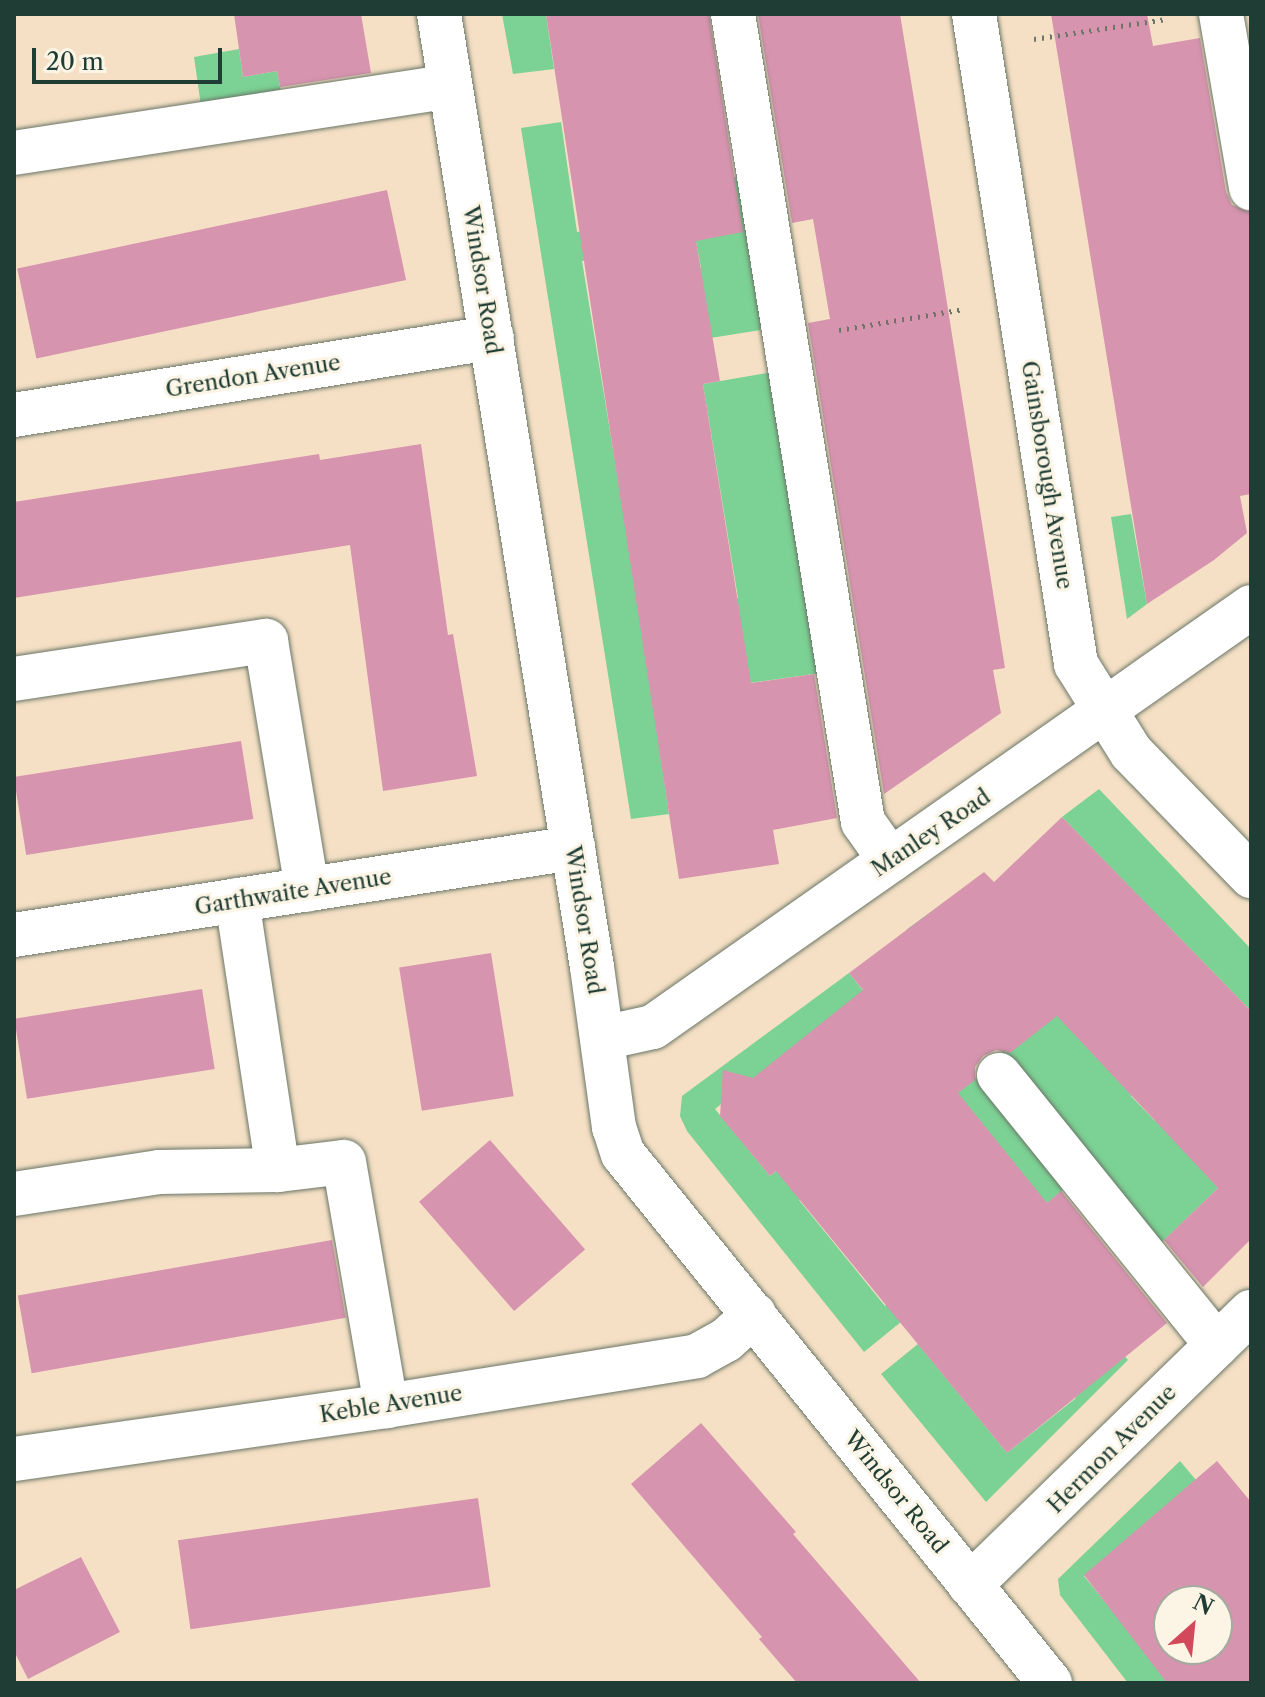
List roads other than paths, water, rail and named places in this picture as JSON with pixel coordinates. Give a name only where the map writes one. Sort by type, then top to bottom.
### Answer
[{"type":"street","name":"Windsor Road","points":[[439,14],[603,1038],[614,1127],[623,1154],[970,1585],[1043,1681]]},
{"type":"street","points":[[733,14],[863,822],[890,860]]},
{"type":"street","name":"Gainsborough Avenue","points":[[974,14],[1076,664],[1131,752],[1251,876]]},
{"type":"street","points":[[1201,15],[1251,188]]},
{"type":"street","points":[[14,153],[450,86]]},
{"type":"street","name":"Grendon Avenue","points":[[14,415],[492,338]]},
{"type":"street","name":"Manley Road","points":[[603,1038],[653,1027],[1251,607]]},
{"type":"street","points":[[14,679],[266,641],[307,890]]},
{"type":"street","name":"Garthwaite Avenue","points":[[14,935],[573,848]]},
{"type":"street","points":[[237,900],[278,1170]]},
{"type":"street","points":[[999,1075],[1217,1345]]},
{"type":"street","points":[[14,1194],[159,1172],[278,1170],[344,1162],[386,1406]]},
{"type":"street","name":"Hermon Avenue","points":[[970,1585],[1251,1312]]},
{"type":"street","name":"Keble Avenue","points":[[14,1459],[386,1406],[697,1356],[726,1340],[754,1315]]}]
